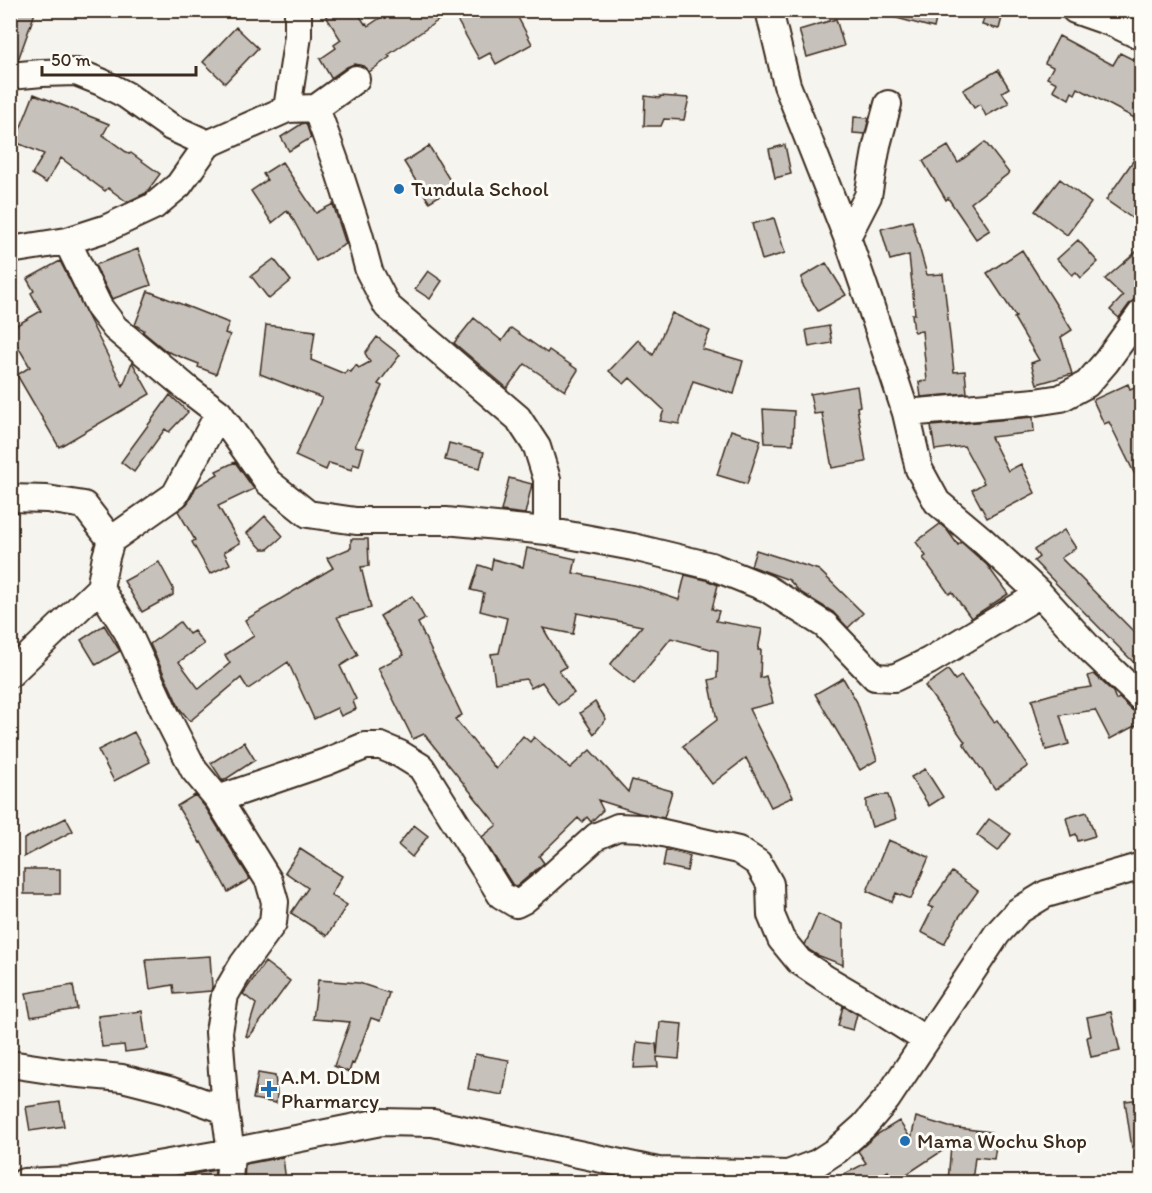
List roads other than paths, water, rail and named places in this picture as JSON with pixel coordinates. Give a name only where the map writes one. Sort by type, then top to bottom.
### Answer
[{"type":"street","points":[[287,109],[298,36],[298,10]]},
{"type":"street","points":[[769,10],[787,85],[846,237],[906,412],[919,469],[937,502],[1040,594],[1091,650],[1142,699]]},
{"type":"street","points":[[1075,10],[1116,17],[1142,37]]},
{"type":"street","points":[[10,76],[76,72],[126,95],[171,126],[208,144]]},
{"type":"street","points":[[10,250],[67,241],[106,228],[154,206],[179,185],[208,144],[287,109],[316,108],[356,79]]},
{"type":"street","points":[[846,237],[868,196],[877,146],[888,104]]},
{"type":"street","points":[[316,108],[339,172],[369,271],[387,306],[518,418],[537,447],[547,479],[547,531]]},
{"type":"street","points":[[67,241],[99,307],[115,328],[219,413],[268,482],[308,514],[356,521],[446,521],[547,531],[633,547],[711,566],[766,588],[825,625],[875,677],[894,678],[929,661],[1040,594]]},
{"type":"street","points":[[906,412],[1061,398],[1087,384],[1142,312]]},
{"type":"street","points":[[10,674],[100,588],[111,540],[175,495],[219,413]]},
{"type":"street","points":[[10,498],[47,499],[84,505],[111,540]]},
{"type":"street","points":[[100,588],[127,631],[165,713],[195,770],[218,799],[269,881],[275,902],[273,923],[243,964],[225,995],[219,1032],[231,1152],[229,1182]]},
{"type":"street","points":[[218,799],[326,762],[365,746],[381,746],[421,767],[501,895],[516,904],[541,886],[597,836],[618,826],[641,828],[738,850],[758,863],[770,884],[771,915],[781,939],[799,960],[926,1040]]},
{"type":"street","points":[[24,1182],[72,1180],[231,1152],[381,1122],[433,1123],[658,1171],[788,1174],[817,1163],[837,1150],[864,1126],[888,1099],[997,934],[1018,911],[1046,894],[1142,866]]},
{"type":"street","points":[[10,1064],[122,1078],[169,1090],[225,1110]]},
{"type":"place","name":"Tundula School","points":[[399,189]]},
{"type":"place","name":"A.M. DLDM Pharmarcy","points":[[269,1089]]},
{"type":"place","name":"Mama Wochu Shop","points":[[905,1141]]}]
